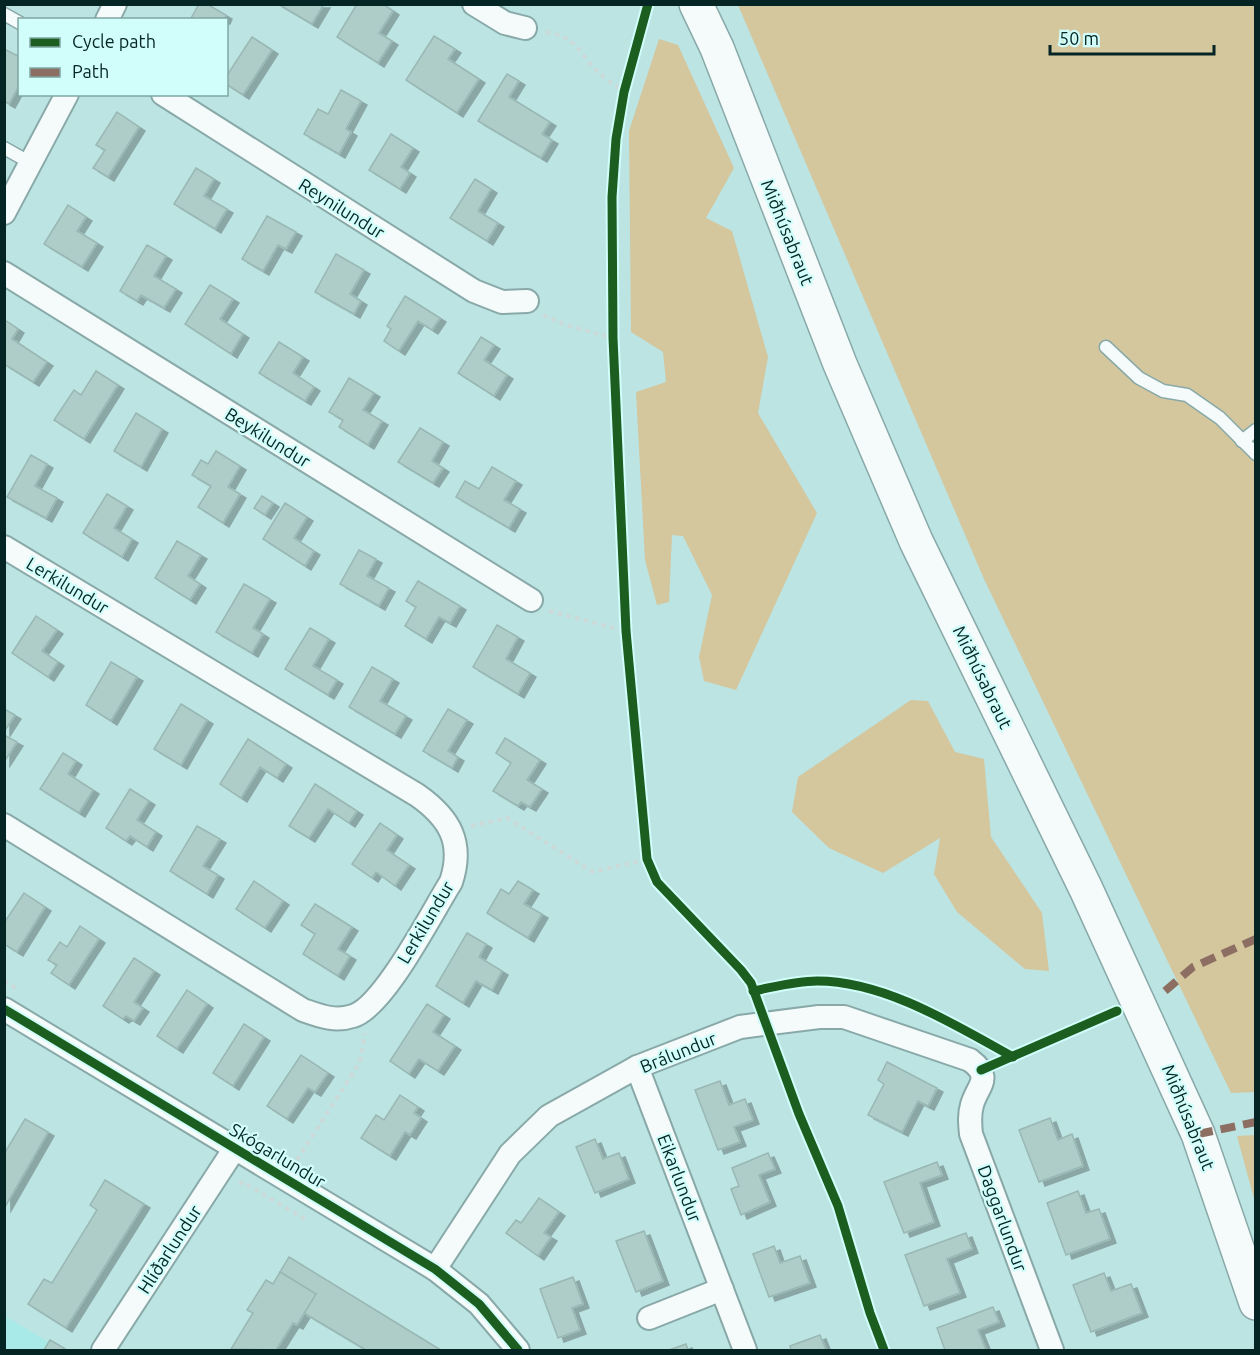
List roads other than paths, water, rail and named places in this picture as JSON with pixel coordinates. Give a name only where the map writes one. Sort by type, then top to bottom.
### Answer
[{"type":"street","points":[[108,18],[115,4]]},
{"type":"street","points":[[474,4],[505,23],[525,28]]},
{"type":"street","name":"Miðhúsabraut","points":[[696,4],[717,48],[836,353],[916,541],[1086,889],[1198,1134],[1256,1302]]},
{"type":"street","name":"Miðhúsabraut","points":[[708,4],[717,48]]},
{"type":"street","points":[[4,213],[66,96]]},
{"type":"street","name":"Reynilundur","points":[[166,96],[474,291],[502,302],[527,301]]},
{"type":"street","name":"Beykilundur","points":[[4,273],[531,600]]},
{"type":"street","name":"Lerkilundur","points":[[4,547],[417,795],[440,814],[450,831],[457,862],[451,882],[384,991],[366,1011],[349,1017],[328,1019],[303,1010],[4,825]]},
{"type":"street","name":"Skógarlundur","points":[[4,1009],[435,1269],[479,1304],[518,1350]]},
{"type":"street","name":"Brálundur","points":[[435,1269],[510,1154],[549,1116],[637,1067],[741,1027],[808,1018],[844,1017],[970,1060],[981,1070],[982,1086]]},
{"type":"street","name":"Eikarlundur","points":[[637,1067],[744,1350]]},
{"type":"street","name":"Daggarlundur","points":[[982,1086],[971,1106],[971,1134],[1052,1350]]},
{"type":"street","name":"Hlíðarlundur","points":[[103,1350],[235,1148]]},
{"type":"street","points":[[649,1318],[722,1289]]},
{"type":"lane","points":[[4,14],[18,22]]},
{"type":"lane","points":[[4,148],[31,164]]},
{"type":"lane","points":[[1106,346],[1139,378],[1163,391],[1187,396],[1220,418],[1256,453]]},
{"type":"lane","points":[[1242,441],[1256,430]]}]
